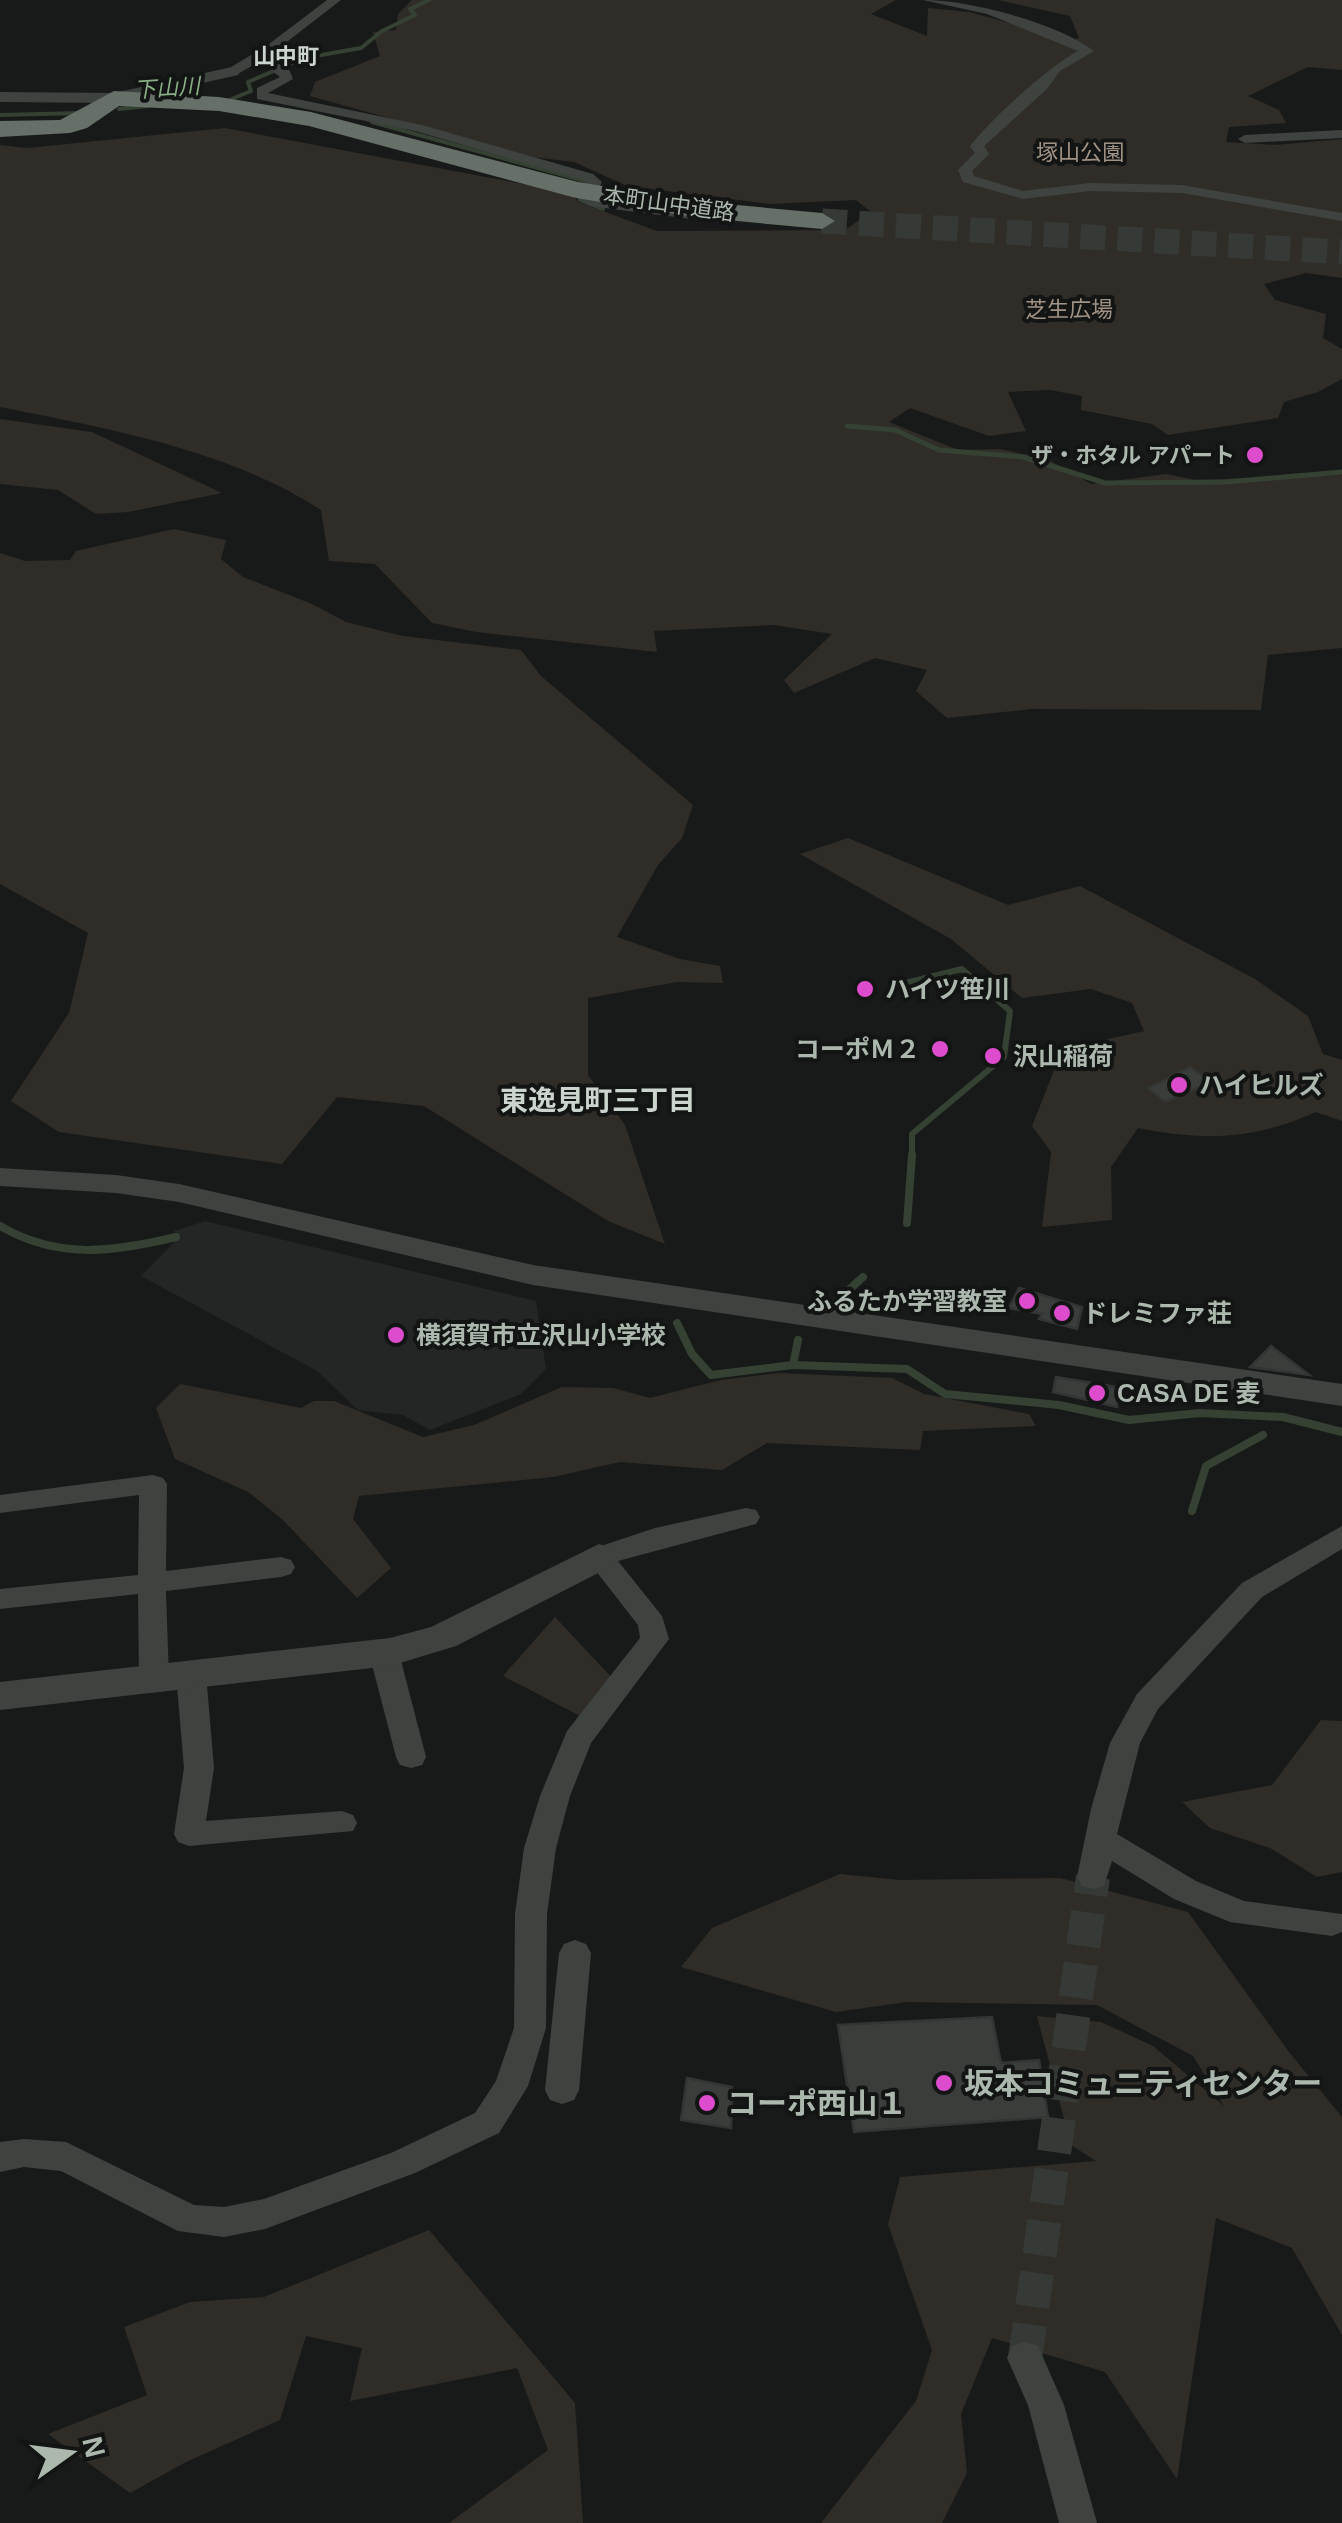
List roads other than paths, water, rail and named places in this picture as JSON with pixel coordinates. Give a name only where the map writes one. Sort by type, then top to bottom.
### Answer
[{"type":"highway","points":[[57,97],[116,110],[266,118],[505,172]]},
{"type":"highway","points":[[0,134],[51,138],[116,110],[221,103],[311,120],[505,172]]},
{"type":"highway","points":[[0,107],[76,120],[220,106],[280,106],[324,113],[389,132],[505,172]]},
{"type":"highway","name":"本町山中道路","points":[[505,172],[617,196],[823,220]]},
{"type":"street","points":[[0,96],[116,110],[232,72],[283,43],[302,22],[334,0]]},
{"type":"street","points":[[929,0],[990,12],[1088,51],[1056,68],[1030,98],[993,126],[977,146],[982,154],[966,170],[966,177],[1018,195],[1090,187],[1182,189],[1342,217]]},
{"type":"street","points":[[283,43],[286,46],[268,63],[287,79],[262,91],[262,96],[417,128],[583,176],[596,182],[586,198],[594,203],[682,216],[748,220]]},
{"type":"street","points":[[0,96],[57,97]]},
{"type":"street","points":[[1245,140],[1342,134]]},
{"type":"street","points":[[0,1177],[116,1184],[179,1193],[533,1276],[1342,1395]]},
{"type":"street","points":[[0,1504],[154,1484],[152,1583],[199,1768],[189,1834],[342,1823]]},
{"type":"street","points":[[0,1696],[384,1653],[443,1636],[599,1557],[655,1538],[746,1517]]},
{"type":"street","points":[[1093,1877],[1125,1743],[1147,1702],[1252,1590],[1342,1536]]},
{"type":"street","points":[[0,2158],[24,2153],[66,2157],[190,2220],[224,2222],[265,2214],[403,2163],[487,2123],[511,2086],[530,2028],[531,1914],[540,1848],[556,1796],[578,1738],[655,1638],[652,1623],[599,1557]]},
{"type":"street","points":[[0,1598],[281,1567]]},
{"type":"street","points":[[384,1653],[411,1757]]},
{"type":"street","points":[[1100,1839],[1185,1890],[1241,1913],[1332,1922]]},
{"type":"street","points":[[562,2090],[575,1953]]},
{"type":"street","points":[[1025,2358],[1046,2405],[1078,2523]]},
{"type":"waterway","name":"下山川","points":[[227,101],[251,91],[248,82],[304,58],[361,48],[382,31],[415,15],[410,9],[429,0]]},
{"type":"waterway","name":"下山川","points":[[119,109],[148,106]]},
{"type":"waterway","name":"下山川","points":[[0,115],[81,113]]},
{"type":"waterway","points":[[372,122],[585,181],[588,184],[580,200],[603,209]]},
{"type":"waterway","points":[[847,426],[895,430],[939,450],[1023,457],[1105,483],[1226,482],[1342,472]]},
{"type":"waterway","points":[[893,986],[962,969],[1010,1011],[1004,1057],[912,1134],[912,1155]]},
{"type":"waterway","points":[[907,1223],[912,1155]]},
{"type":"waterway","points":[[0,1226],[43,1244],[86,1250],[176,1237]]},
{"type":"waterway","points":[[832,1305],[863,1277]]},
{"type":"waterway","points":[[677,1323],[692,1354],[711,1375],[793,1365]]},
{"type":"waterway","points":[[793,1365],[798,1340]]},
{"type":"waterway","points":[[793,1365],[907,1369],[945,1394],[1059,1405],[1129,1420],[1200,1413],[1283,1417],[1342,1432]]},
{"type":"waterway","points":[[1192,1511],[1206,1466],[1263,1435]]},
{"type":"tunnel","points":[[822,221],[1342,252]]},
{"type":"tunnel","points":[[1025,2358],[1093,1877]]},
{"type":"place","name":"ザ・ホタル アパート","points":[[1255,455]]},
{"type":"place","name":"ハイツ笹川","points":[[865,989]]},
{"type":"place","name":"コーポＭ２","points":[[940,1049]]},
{"type":"place","name":"沢山稲荷","points":[[993,1056]]},
{"type":"place","name":"ハイヒルズ","points":[[1179,1085]]},
{"type":"place","name":"ふるたか学習教室","points":[[1027,1301]]},
{"type":"place","name":"ドレミファ荘","points":[[1062,1313]]},
{"type":"place","name":"横須賀市立沢山小学校","points":[[396,1335]]},
{"type":"place","name":"CASA DE 麦","points":[[1097,1393]]},
{"type":"place","name":"坂本コミュニティセンター","points":[[944,2083]]},
{"type":"place","name":"コーポ西山１","points":[[707,2103]]},
{"type":"district","name":"山中町","points":[[286,56]]},
{"type":"district","name":"東逸見町三丁目","points":[[598,1100]]},
{"type":"park label","name":"塚山公園","points":[[1080,152]]},
{"type":"park label","name":"芝生広場","points":[[1069,309]]}]
